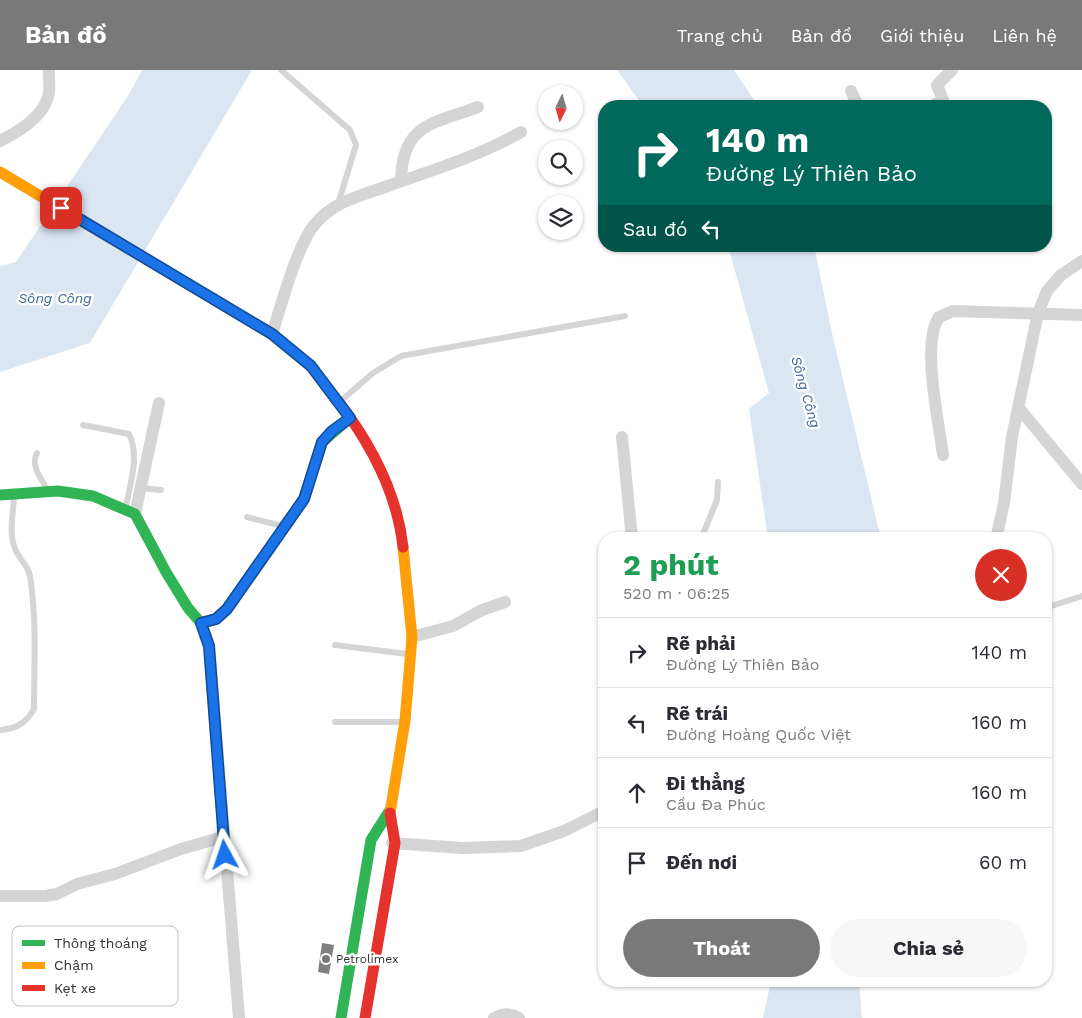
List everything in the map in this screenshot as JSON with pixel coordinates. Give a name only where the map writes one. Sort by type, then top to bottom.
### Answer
[{"type":"main road","points":[[0,172],[272,334],[311,366],[340,402],[384,476],[396,507],[409,588],[412,638],[406,722],[390,810],[395,843],[365,1018]]},
{"type":"main road","points":[[0,496],[15,493],[48,492],[93,496],[130,512],[188,608],[201,623],[216,619],[227,609],[286,528],[304,499],[322,442],[332,431],[350,418]]},
{"type":"main road","points":[[341,1018],[371,840],[390,810]]},
{"type":"street","points":[[0,141],[20,131],[46,104],[50,91],[49,70]]},
{"type":"street","points":[[943,100],[937,85],[952,70]]},
{"type":"street","points":[[851,91],[855,100]]},
{"type":"street","points":[[401,181],[404,151],[415,133],[478,107]]},
{"type":"street","points":[[272,334],[283,296],[305,240],[314,225],[338,204],[348,198],[470,156],[521,132]]},
{"type":"street","points":[[998,532],[1004,503],[1012,437],[1038,313],[1048,291],[1061,275],[1082,261]]},
{"type":"street","points":[[943,455],[932,382],[932,345],[936,321],[944,313],[953,311],[1082,314]]},
{"type":"street","points":[[130,512],[140,488],[159,403]]},
{"type":"street","points":[[1018,408],[1082,484]]},
{"type":"street","points":[[622,438],[631,532]]},
{"type":"street","points":[[412,638],[453,626],[482,610],[505,602]]},
{"type":"street","points":[[201,623],[209,646],[239,1018]]},
{"type":"street","points":[[371,840],[462,848],[521,846],[564,831],[598,814]]},
{"type":"street","points":[[0,896],[45,896],[57,894],[77,884],[115,874],[223,837]]},
{"type":"street","points":[[494,1018],[502,1013],[511,1014],[519,1018]]},
{"type":"lane","points":[[281,70],[350,130],[356,145],[338,204]]},
{"type":"lane","points":[[340,402],[373,373],[401,356],[625,316]]},
{"type":"lane","points":[[83,425],[129,434],[133,442],[134,462],[130,512]]},
{"type":"lane","points":[[37,453],[34,458],[35,465],[48,492]]},
{"type":"lane","points":[[704,532],[716,500],[718,482]]},
{"type":"lane","points":[[140,488],[161,490]]},
{"type":"lane","points":[[0,730],[12,729],[28,720],[34,709],[34,623],[29,574],[26,563],[19,557],[11,533],[15,493]]},
{"type":"lane","points":[[246,517],[286,528]]},
{"type":"lane","points":[[1052,606],[1082,596]]},
{"type":"lane","points":[[335,645],[411,655]]},
{"type":"lane","points":[[335,722],[406,722]]},
{"type":"water","name":"Sông Công","points":[[142,70],[252,70],[90,343],[0,372],[0,266],[16,262],[128,96]]},
{"type":"water","points":[[617,70],[734,70],[754,100],[639,100]]},
{"type":"water","name":"Sông Công","points":[[730,252],[815,252],[832,333],[879,532],[767,532],[749,409],[769,393]]},
{"type":"water","points":[[770,987],[859,987],[862,1018],[763,1018]]},
{"type":"building","name":"Petrolimex","points":[[322,943],[334,945],[329,974],[318,972]]},
{"type":"traffic: fast","points":[[0,495],[58,491],[93,496],[135,514],[166,572],[188,608],[201,623],[216,619],[227,609],[304,499],[322,442],[350,418]]},
{"type":"traffic: fast","points":[[341,1018],[371,840],[390,810]]},
{"type":"traffic: slow","points":[[0,172],[272,334],[311,366],[338,401]]},
{"type":"traffic: slow","points":[[390,813],[405,721],[412,637],[403,547]]},
{"type":"traffic: jam","points":[[338,401],[361,434],[381,469],[395,507],[403,547]]},
{"type":"traffic: jam","points":[[365,1018],[395,843],[390,813]]},
{"type":"place","name":"Petrolimex","points":[[326,959]]},
{"type":"route","points":[[61,208],[272,334],[311,366],[340,402],[350,418],[332,431],[322,442],[315,460],[312,479],[304,499],[286,528],[227,609],[216,619],[201,623],[209,646],[225,855]]}]
